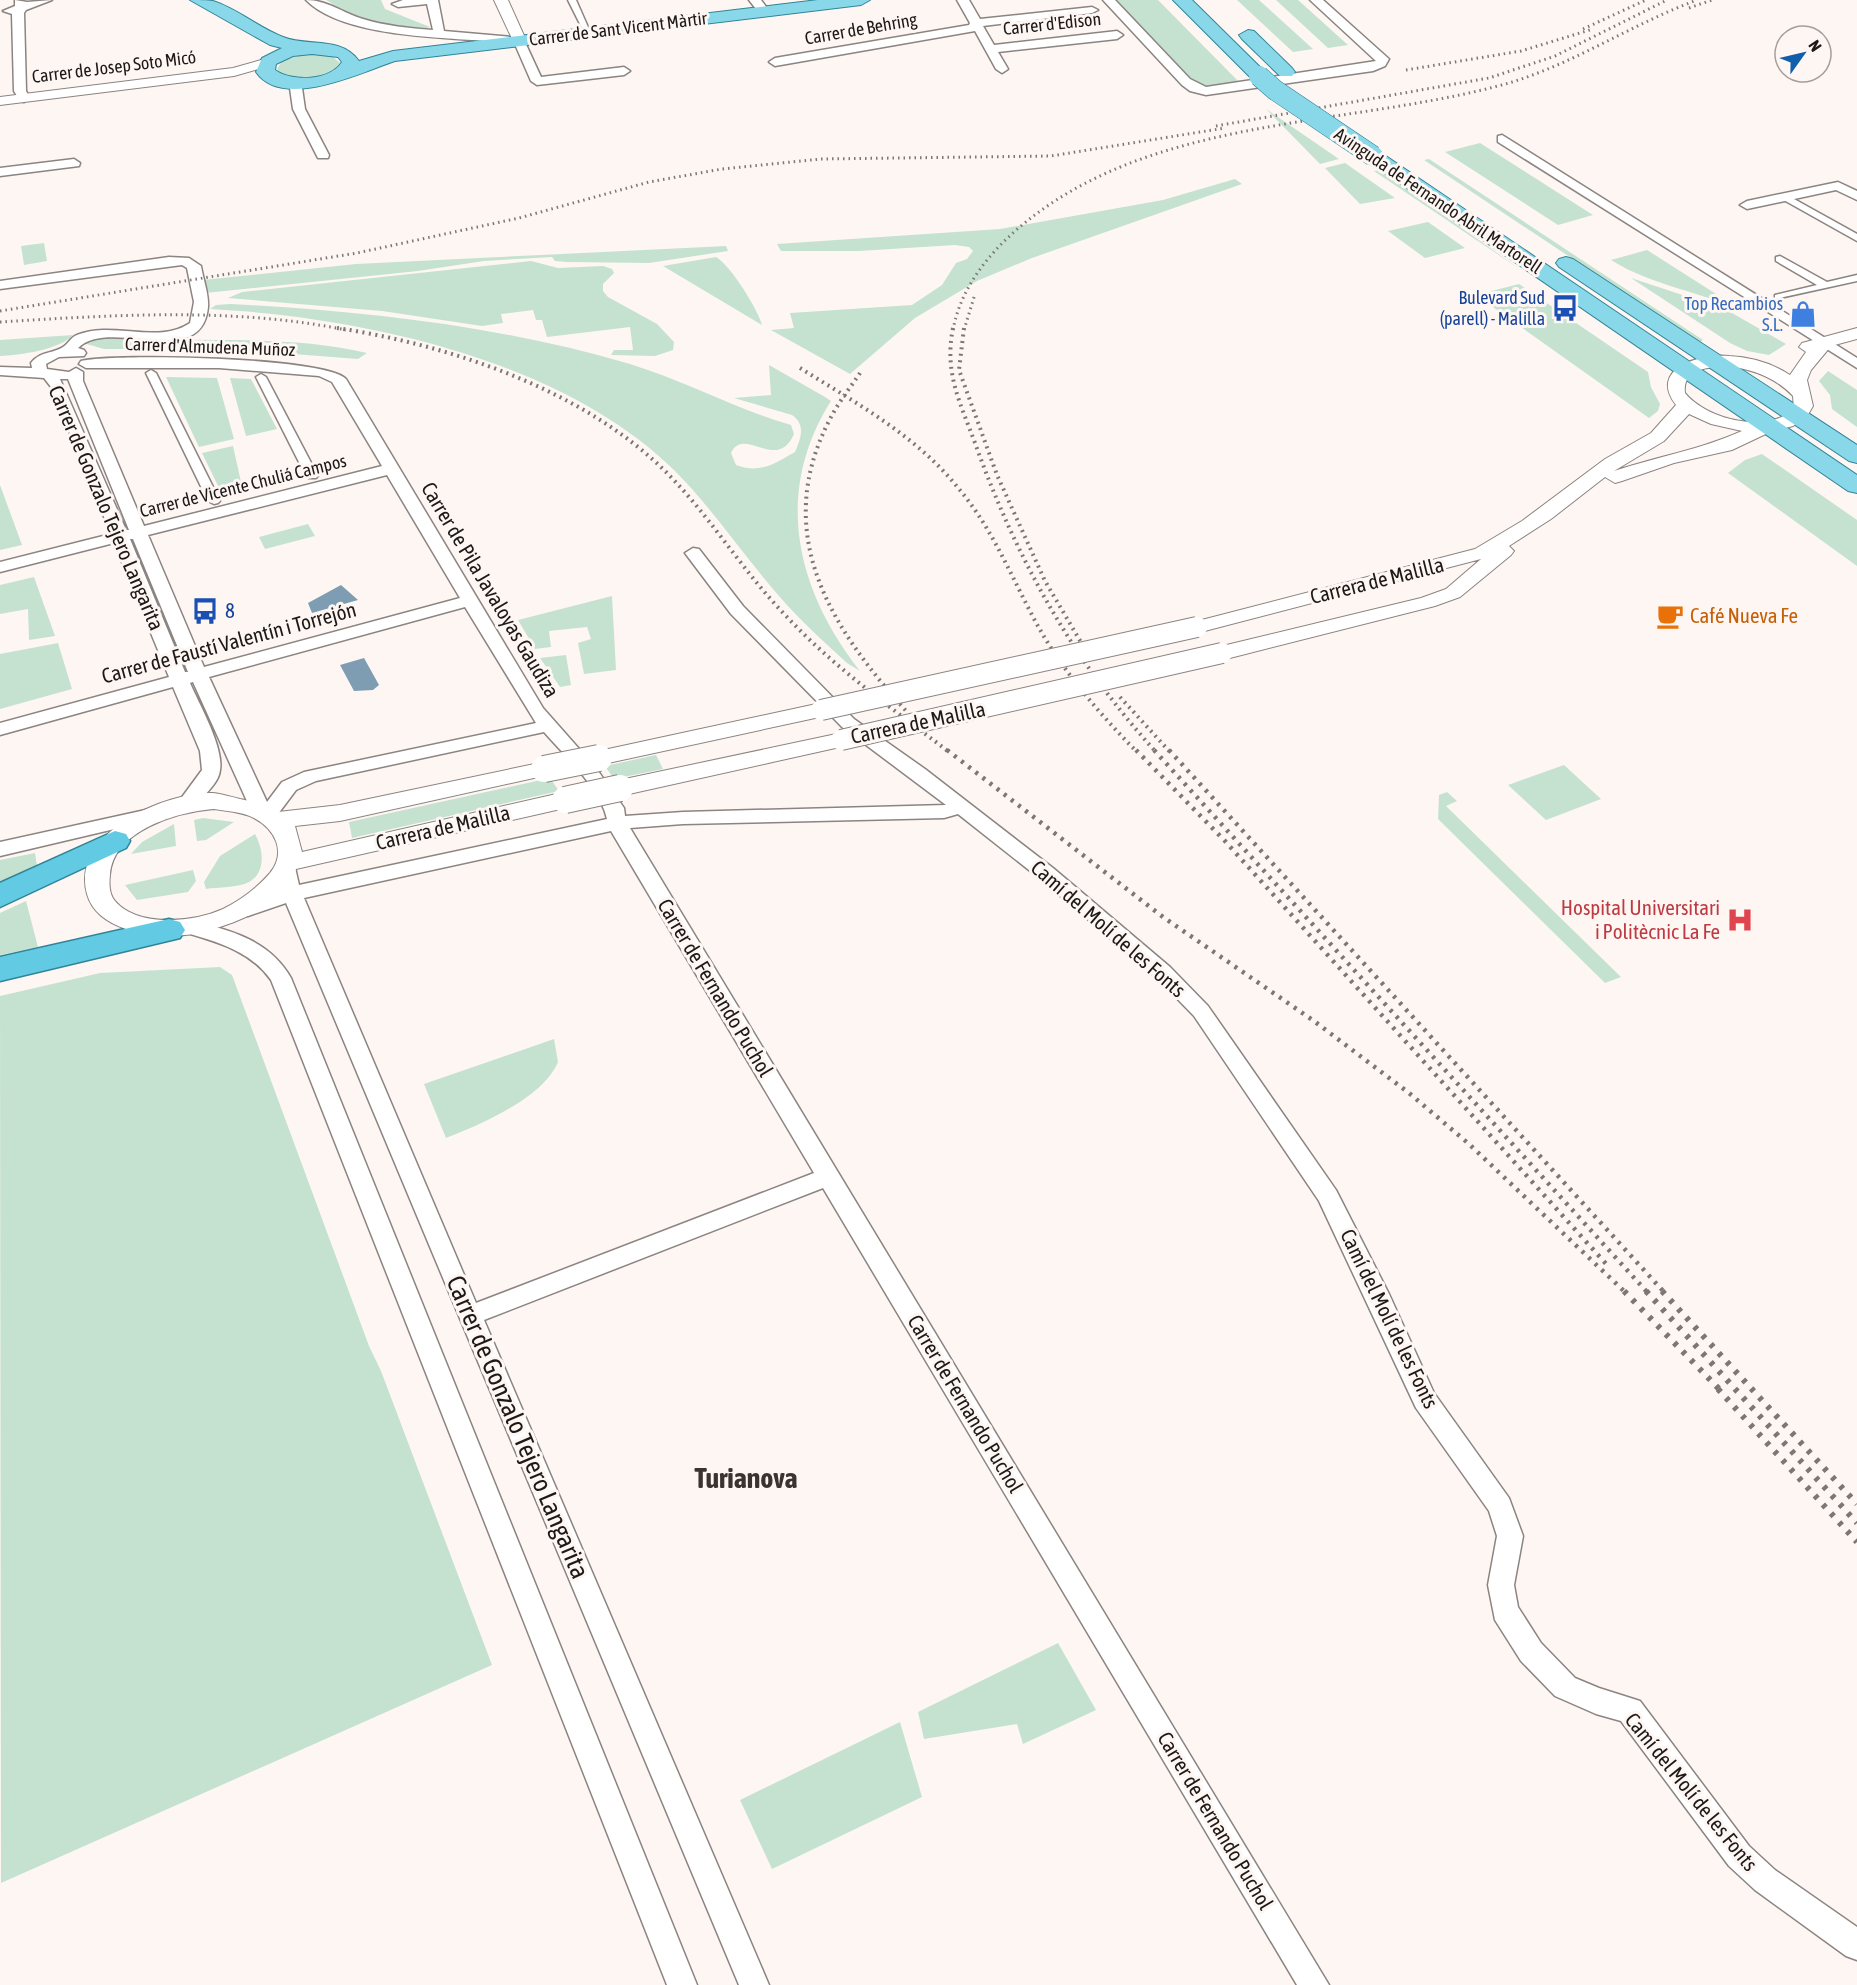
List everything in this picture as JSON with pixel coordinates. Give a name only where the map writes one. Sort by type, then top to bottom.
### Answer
[{"type":"highway","points":[[0,896],[115,841]]},
{"type":"highway","points":[[0,969],[182,929]]},
{"type":"main road","points":[[199,0],[282,44],[304,49],[327,49],[345,62]]},
{"type":"main road","name":"Carrer de Sant Vicent Màrtir","points":[[300,83],[329,79],[345,62],[588,32],[760,6],[861,0]]},
{"type":"main road","name":"Avinguda de Fernando Abril Martorell","points":[[1182,0],[1275,90],[1857,486]]},
{"type":"main road","points":[[179,3],[266,49],[269,65],[281,81],[300,83]]},
{"type":"main road","points":[[1236,24],[1286,72],[1314,94]]},
{"type":"main road","points":[[269,65],[304,49]]},
{"type":"main road","name":"Avinguda de Fernando Abril Martorell","points":[[1343,114],[1857,456]]},
{"type":"street","points":[[24,98],[20,91],[14,9],[46,0]]},
{"type":"street","points":[[312,0],[348,19],[375,27],[439,30],[514,40]]},
{"type":"street","points":[[501,0],[514,40],[537,81],[624,71]]},
{"type":"street","points":[[572,0],[588,32]]},
{"type":"street","points":[[963,0],[1002,69]]},
{"type":"street","points":[[1109,0],[1186,81],[1194,88],[1206,91],[1373,67],[1382,63],[1383,59],[1316,0]]},
{"type":"street","name":"Carrer de Behring","points":[[775,62],[973,28],[976,23],[1092,10]]},
{"type":"street","name":"Carrer d'Edison","points":[[991,49],[1117,35]]},
{"type":"street","name":"Carrer de Josep Soto Micó","points":[[0,101],[234,72],[269,65]]},
{"type":"street","points":[[300,83],[296,88],[299,109],[323,155]]},
{"type":"street","points":[[1502,139],[1857,364]]},
{"type":"street","points":[[0,172],[74,163]]},
{"type":"street","points":[[0,183],[35,179]]},
{"type":"street","points":[[1747,205],[1838,186],[1857,196]]},
{"type":"street","points":[[1785,197],[1857,238]]},
{"type":"street","points":[[1780,259],[1824,285]]},
{"type":"street","points":[[0,285],[184,261],[194,266],[201,307],[195,327],[185,333],[167,337],[97,332],[79,337],[67,351],[44,369],[7,370]]},
{"type":"street","points":[[1779,297],[1857,278]]},
{"type":"street","points":[[1824,342],[1800,374],[1798,380],[1805,404],[1797,417],[1768,426],[1722,422],[1686,404],[1678,394],[1676,384],[1685,370],[1715,362],[1774,365],[1791,359],[1806,348],[1824,342],[1857,333]]},
{"type":"street","points":[[67,351],[84,355],[81,368]]},
{"type":"street","name":"Carrer d'Almudena Muñoz","points":[[44,369],[227,364],[333,373]]},
{"type":"street","points":[[1744,364],[1777,374],[1795,385],[1802,394]]},
{"type":"street","name":"Carrer de Gonzalo Tejero Langarita","points":[[81,368],[75,381],[198,674],[269,815]]},
{"type":"street","name":"Carrer de Gonzalo Tejero Langarita","points":[[44,369],[58,387],[208,751],[210,761],[208,778],[188,804]]},
{"type":"street","points":[[151,373],[214,501]]},
{"type":"street","name":"Carrer de Pila Javaloyas Gaudiza","points":[[333,373],[547,726],[589,772],[614,808],[617,823]]},
{"type":"street","points":[[261,377],[312,476]]},
{"type":"street","name":"Carrera de Malilla","points":[[288,866],[565,800],[1115,680],[1428,602],[1453,593],[1502,553],[1523,532],[1602,471],[1651,443],[1677,421],[1686,404]]},
{"type":"street","name":"Carrera de Malilla","points":[[1586,485],[1668,459],[1725,446],[1768,426]]},
{"type":"street","name":"Carrer de Vicente Chuliá Campos","points":[[0,567],[390,469]]},
{"type":"street","name":"Carrera de Malilla","points":[[269,815],[340,813],[708,735],[1197,627],[1482,553],[1523,532]]},
{"type":"street","name":"Camí del Molí de les Fonts","points":[[693,553],[737,610],[848,723],[878,747],[918,773],[1047,873],[1163,972],[1201,1011],[1328,1196],[1377,1294],[1425,1400],[1500,1506],[1510,1536],[1501,1585],[1505,1611],[1532,1652],[1564,1687],[1596,1701],[1629,1710],[1739,1856],[1765,1880],[1857,1945]]},
{"type":"street","name":"Carrer de Faustí Valentín i Torrejón","points":[[0,729],[470,600]]},
{"type":"street","points":[[269,815],[289,786],[311,776],[547,726]]},
{"type":"street","points":[[0,849],[156,814],[188,804],[222,802],[269,815],[287,832],[291,847],[288,866],[278,884],[244,911]]},
{"type":"street","points":[[182,929],[220,921],[292,894],[617,823],[683,818],[944,812],[959,807]]},
{"type":"street","points":[[156,814],[133,826],[115,841],[101,861],[96,881],[102,900],[117,915],[140,926],[182,929],[243,943],[256,950],[274,966],[281,978],[548,1654],[682,1985]]},
{"type":"street","name":"Carrer de Fernando Puchol","points":[[617,823],[1314,1985]]},
{"type":"street","name":"Carrer de Gonzalo Tejero Langarita","points":[[288,866],[292,894],[754,1985]]},
{"type":"street","points":[[471,1315],[828,1177]]},
{"type":"green space","points":[[326,0],[381,0],[385,9],[430,27],[406,30],[392,27],[362,18]]},
{"type":"green space","points":[[1113,0],[1158,0],[1241,84],[1209,88],[1193,85]]},
{"type":"green space","points":[[1237,0],[1259,0],[1313,49],[1293,52]]},
{"type":"green space","points":[[1276,0],[1298,0],[1348,45],[1328,48]]},
{"type":"green space","points":[[306,53],[332,56],[340,63],[329,74],[321,77],[303,79],[279,73],[277,69],[282,61]]},
{"type":"green space","points":[[1266,109],[1339,159],[1320,164]]},
{"type":"green space","points":[[1480,143],[1593,215],[1558,225],[1445,152]]},
{"type":"green space","points":[[1429,159],[1703,340],[1699,343],[1424,160]]},
{"type":"green space","points":[[1345,163],[1395,198],[1360,204],[1325,168]]},
{"type":"green space","points":[[1380,170],[1521,270],[1374,171]]},
{"type":"green space","points":[[1235,179],[1242,184],[1032,258],[977,281],[915,318],[850,374],[771,330],[794,328],[790,313],[912,305],[942,285],[956,263],[967,259],[973,251],[969,247],[955,245],[859,251],[781,251],[777,244],[1000,229],[1163,200]]},
{"type":"green space","points":[[1428,222],[1465,248],[1425,258],[1388,231]]},
{"type":"green space","points":[[44,243],[47,261],[24,265],[21,246]]},
{"type":"green space","points":[[726,246],[728,251],[649,263],[566,262],[555,261],[552,257],[484,261],[418,271],[205,293],[203,280],[356,264]]},
{"type":"green space","points":[[1647,250],[1746,313],[1712,299],[1644,277],[1611,260]]},
{"type":"green space","points":[[716,257],[729,269],[743,288],[762,325],[663,266]]},
{"type":"green space","points":[[531,261],[558,268],[603,266],[612,269],[614,273],[603,284],[603,291],[608,297],[657,324],[674,342],[673,350],[655,356],[611,355],[614,350],[633,350],[630,327],[547,337],[542,320],[536,320],[533,310],[501,314],[503,323],[482,326],[382,311],[228,298],[242,292]]},
{"type":"green space","points":[[1631,278],[1725,309],[1786,344],[1769,355],[1747,351],[1730,343]]},
{"type":"green space","points":[[1519,284],[1648,372],[1651,387],[1660,404],[1658,411],[1649,418],[1476,295]]},
{"type":"green space","points":[[216,305],[332,311],[432,322],[532,340],[630,364],[791,425],[794,434],[787,445],[779,449],[770,450],[744,444],[737,446],[731,453],[736,465],[745,468],[767,466],[795,452],[800,437],[801,427],[792,415],[734,398],[771,395],[769,365],[825,397],[831,401],[813,436],[802,471],[798,506],[800,540],[807,574],[820,608],[838,640],[860,671],[847,663],[787,605],[702,500],[674,470],[628,432],[576,400],[518,373],[457,351],[395,334],[331,322],[210,309]]},
{"type":"green space","points":[[73,335],[49,348],[0,356],[0,340]]},
{"type":"green space","points":[[108,337],[303,343],[367,353],[358,359],[230,349],[104,349],[83,343],[84,339]]},
{"type":"green space","points":[[1828,371],[1857,390],[1857,427],[1832,409],[1830,395],[1819,381]]},
{"type":"green space","points":[[166,377],[217,378],[234,439],[199,447]]},
{"type":"green space","points":[[230,378],[251,379],[277,429],[246,436]]},
{"type":"green space","points":[[233,446],[243,491],[223,496],[202,453]]},
{"type":"green space","points":[[1762,454],[1857,520],[1857,566],[1728,473],[1745,460]]},
{"type":"green space","points":[[0,485],[22,545],[0,550]]},
{"type":"green space","points":[[308,524],[315,536],[265,549],[259,537]]},
{"type":"green space","points":[[34,577],[55,636],[29,640],[28,609],[0,614],[0,585]]},
{"type":"green space","points":[[612,596],[616,670],[584,674],[578,643],[591,639],[587,627],[549,631],[551,647],[535,649],[518,620]]},
{"type":"green space","points":[[58,643],[72,689],[0,709],[0,654]]},
{"type":"green space","points":[[566,655],[571,685],[560,687],[540,658]]},
{"type":"green space","points":[[656,755],[663,769],[614,779],[605,766]]},
{"type":"green space","points":[[1564,765],[1601,799],[1546,820],[1508,785]]},
{"type":"green space","points":[[550,778],[559,791],[352,838],[349,822]]},
{"type":"green space","points":[[1447,792],[1457,801],[1446,806],[1621,977],[1605,983],[1438,819],[1439,795]]},
{"type":"green space","points":[[203,818],[234,822],[206,840],[197,841],[194,820]]},
{"type":"green space","points":[[174,824],[176,846],[131,854],[142,842]]},
{"type":"green space","points":[[255,834],[262,860],[255,878],[239,885],[206,889],[204,882],[220,856]]},
{"type":"green space","points":[[35,853],[37,866],[0,883],[0,860]]},
{"type":"green space","points":[[193,870],[196,881],[188,892],[137,900],[125,885]]},
{"type":"green space","points":[[26,901],[38,947],[0,955],[0,913]]},
{"type":"green space","points":[[220,967],[232,975],[369,1346],[381,1371],[492,1665],[1,1883],[0,996],[100,973]]},
{"type":"green space","points":[[554,1039],[558,1062],[539,1087],[509,1109],[446,1138],[424,1084]]},
{"type":"green space","points":[[1058,1643],[1096,1710],[1023,1744],[1017,1724],[924,1739],[918,1712]]},
{"type":"green space","points":[[900,1722],[922,1797],[772,1869],[740,1800]]},
{"type":"water","points":[[341,585],[358,600],[312,613],[308,603]]},
{"type":"water","points":[[364,658],[379,685],[373,690],[354,691],[340,665]]},
{"type":"railway","points":[[1583,29],[1646,0]]},
{"type":"railway","points":[[1216,126],[1489,78],[1555,56],[1667,0]]},
{"type":"railway","points":[[953,330],[961,302],[975,276],[1003,242],[1066,194],[1122,166],[1183,146],[1245,131],[1437,100],[1498,86],[1549,68],[1697,0]]},
{"type":"railway","points":[[1689,8],[1712,0]]},
{"type":"railway","points":[[1406,70],[1521,51],[1593,29]]},
{"type":"railway","points":[[0,311],[357,253],[519,218],[649,182],[722,169],[821,159],[1051,156],[1225,128]]},
{"type":"railway","points":[[964,330],[975,294]]},
{"type":"railway","points":[[0,322],[129,315],[217,316],[261,318],[346,330]]},
{"type":"railway","points":[[337,328],[425,346],[469,359],[556,395],[596,417],[633,443],[666,472],[713,526],[756,582],[806,637],[866,688],[949,752]]},
{"type":"railway","points":[[953,328],[951,359],[955,387],[991,486],[1028,567],[1073,645],[1098,682],[1156,752]]},
{"type":"railway","points":[[964,328],[959,370],[997,475],[1045,581],[1089,656]]},
{"type":"railway","points":[[800,368],[844,395]]},
{"type":"railway","points":[[844,395],[860,373]]},
{"type":"railway","points":[[844,395],[905,437],[942,470],[959,489],[981,519],[1032,615],[1066,670],[1093,704],[1137,752]]},
{"type":"railway","points":[[844,395],[830,419],[813,461],[806,502],[808,540],[818,577],[834,613],[880,681],[908,713]]},
{"type":"railway","points":[[1120,697],[1170,752]]},
{"type":"railway","points":[[947,750],[1163,917],[1314,1021],[1409,1093],[1469,1144],[1625,1292]]},
{"type":"railway","points":[[1136,750],[1224,840],[1608,1266]]},
{"type":"railway","points":[[1154,750],[1647,1292]]},
{"type":"railway","points":[[1169,750],[1664,1292]]},
{"type":"railway","points":[[1646,1291],[1857,1523]]},
{"type":"railway","points":[[1662,1291],[1857,1504]]},
{"type":"railway","points":[[1625,1292],[1723,1393]]},
{"type":"railway","points":[[1718,1389],[1857,1542]]},
{"type":"place","name":"Bulevard Sud (parell) - Malilla","points":[[1565,308]]},
{"type":"place","name":"Top Recambios S.L.","points":[[1803,314]]},
{"type":"place","name":"8","points":[[205,611]]},
{"type":"place","name":"Café Nueva Fe","points":[[1670,616]]},
{"type":"place","name":"Hospital Universitari i Politècnic La Fe","points":[[1740,920]]},
{"type":"district","name":"Turianova","points":[[746,1478]]}]
